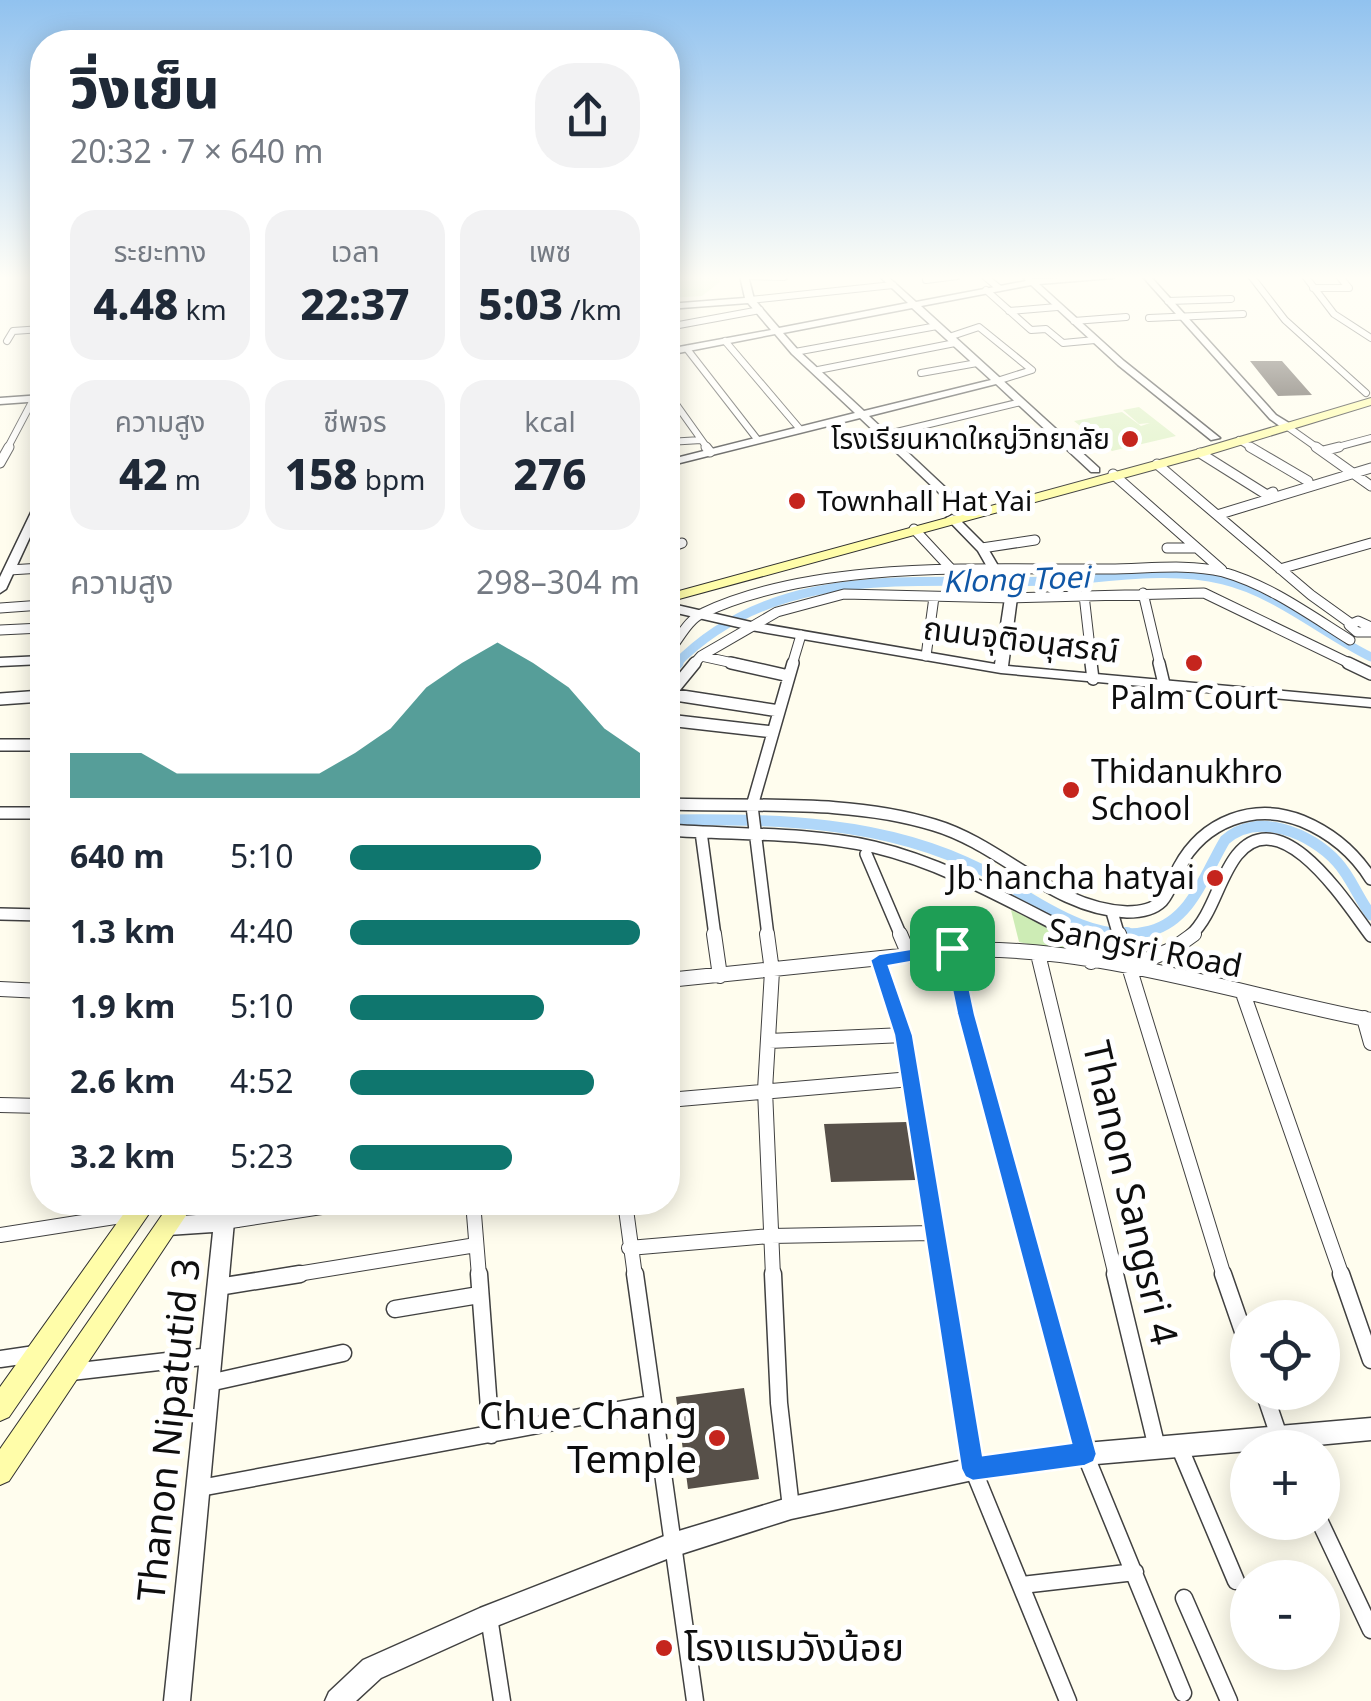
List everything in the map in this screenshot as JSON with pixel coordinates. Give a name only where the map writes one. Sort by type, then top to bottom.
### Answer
[{"type":"main road","points":[[680,594],[1094,470],[1369,395]]},
{"type":"main road","points":[[1065,481],[1200,453],[1279,421]]},
{"type":"main road","points":[[680,585],[914,529],[956,512]]},
{"type":"main road","points":[[0,1408],[137,1215]]},
{"type":"main road","points":[[0,1472],[175,1215]]},
{"type":"street","points":[[692,355],[758,439]]},
{"type":"street","points":[[737,355],[799,428]]},
{"type":"street","points":[[799,355],[884,435],[956,512],[982,548],[1011,598],[1001,670]]},
{"type":"street","points":[[818,370],[883,355]]},
{"type":"street","points":[[969,355],[1094,470]]},
{"type":"street","points":[[680,460],[1032,370],[1014,355]]},
{"type":"street","points":[[1114,355],[1215,438]]},
{"type":"street","points":[[1218,355],[1279,421],[1371,486]]},
{"type":"street","points":[[1325,355],[1369,395]]},
{"type":"street","points":[[921,373],[977,363]]},
{"type":"street","points":[[0,401],[30,399]]},
{"type":"street","points":[[884,435],[1021,402]]},
{"type":"street","points":[[680,411],[710,452]]},
{"type":"street","points":[[0,463],[30,412]]},
{"type":"street","points":[[680,419],[686,419]]},
{"type":"street","points":[[1323,451],[1371,438]]},
{"type":"street","points":[[680,441],[701,440]]},
{"type":"street","points":[[1200,453],[1266,494],[1308,481],[1239,440]]},
{"type":"street","points":[[1157,464],[1280,569],[1359,629]]},
{"type":"street","points":[[1217,515],[1371,468]]},
{"type":"street","points":[[1113,474],[1225,573]]},
{"type":"street","points":[[0,589],[30,525]]},
{"type":"street","points":[[914,529],[954,572]]},
{"type":"street","points":[[982,548],[1035,540]]},
{"type":"street","points":[[1280,569],[1371,543]]},
{"type":"street","points":[[1167,548],[1197,548]]},
{"type":"street","points":[[9,570],[30,569]]},
{"type":"street","points":[[680,637],[697,615],[789,587],[844,576],[996,570],[1176,569],[1225,573],[1359,629]]},
{"type":"street","points":[[680,681],[701,656],[750,626],[777,612],[844,594],[1011,598],[1198,592],[1217,596],[1371,674]]},
{"type":"street","points":[[1143,593],[1164,684]]},
{"type":"street","points":[[1084,595],[1093,679]]},
{"type":"street","points":[[926,656],[934,597]]},
{"type":"street","points":[[0,608],[30,606]]},
{"type":"street","name":"ถนนจุติอนุสรณ์","points":[[680,610],[1001,670],[1371,703]]},
{"type":"street","points":[[0,630],[30,629]]},
{"type":"street","points":[[1331,653],[1359,629]]},
{"type":"street","points":[[791,1508],[779,1403],[770,1236],[765,1090],[772,971],[752,807],[801,635]]},
{"type":"street","points":[[701,656],[789,676]]},
{"type":"street","points":[[0,662],[30,661]]},
{"type":"street","points":[[0,699],[30,697]]},
{"type":"street","points":[[680,698],[779,711]]},
{"type":"street","points":[[680,721],[773,732]]},
{"type":"street","points":[[0,745],[30,745]]},
{"type":"street","points":[[680,804],[796,806],[931,824],[975,840],[1080,903],[1114,917],[1150,910],[1159,903],[1180,864],[1206,831],[1247,812],[1282,813],[1325,832],[1358,856],[1371,879]]},
{"type":"street","points":[[0,813],[30,813]]},
{"type":"street","points":[[680,831],[845,842],[919,860],[1079,937],[1090,946],[1091,962]]},
{"type":"street","points":[[701,832],[720,976]]},
{"type":"street","points":[[1129,967],[1188,940],[1238,854],[1246,844],[1260,840],[1290,846],[1314,861],[1371,936]]},
{"type":"street","points":[[866,854],[909,955]]},
{"type":"street","points":[[0,914],[30,915]]},
{"type":"street","points":[[1114,917],[1232,1300]]},
{"type":"street","points":[[952,948],[966,1014],[1085,1454],[1183,1694]]},
{"type":"street","name":"Sangsri Road","points":[[680,979],[879,960],[952,948],[1038,954],[1129,967],[1244,996],[1367,1019]]},
{"type":"street","name":"Thanon Sangsri 4","points":[[1038,954],[1168,1447],[1230,1569]]},
{"type":"street","points":[[879,960],[904,1035],[973,1469],[1068,1701]]},
{"type":"street","points":[[0,989],[30,990]]},
{"type":"street","points":[[1244,996],[1371,1360]]},
{"type":"street","points":[[1367,1019],[1371,1043]]},
{"type":"street","points":[[769,1041],[904,1035]]},
{"type":"street","points":[[680,1099],[912,1080]]},
{"type":"street","points":[[0,1105],[30,1106]]},
{"type":"street","points":[[0,1234],[104,1215]]},
{"type":"street","points":[[231,1221],[236,1215]]},
{"type":"street","points":[[231,1221],[270,1215]]},
{"type":"street","points":[[474,1215],[491,1434]]},
{"type":"street","points":[[626,1215],[695,1701]]},
{"type":"street","name":"Thanon Nipatutid 3","points":[[168,1226],[231,1221],[210,1356],[177,1701]]},
{"type":"street","points":[[629,1248],[770,1236],[933,1232]]},
{"type":"street","points":[[218,1287],[476,1245]]},
{"type":"street","points":[[395,1308],[479,1294]]},
{"type":"street","points":[[208,1383],[343,1352]]},
{"type":"street","points":[[0,1359],[38,1354]]},
{"type":"street","points":[[66,1373],[210,1356]]},
{"type":"street","points":[[200,1488],[650,1404]]},
{"type":"street","points":[[1340,1433],[1371,1429]]},
{"type":"street","points":[[338,1701],[372,1669],[489,1617],[672,1545],[791,1508],[973,1469],[1085,1454],[1230,1444]]},
{"type":"street","points":[[1328,1540],[1371,1630]]},
{"type":"street","points":[[1022,1585],[1135,1572]]},
{"type":"street","points":[[1184,1598],[1229,1701]]},
{"type":"street","points":[[489,1617],[502,1701]]},
{"type":"green space","points":[[1139,407],[1176,436],[1112,451],[1074,421],[1122,412],[1141,426],[1150,423],[1139,424],[1123,410]]},
{"type":"green space","points":[[1011,910],[1081,941],[1085,953],[1019,942]]},
{"type":"building","points":[[1250,361],[1282,361],[1312,395],[1278,396]]},
{"type":"building","points":[[907,1122],[916,1180],[831,1182],[824,1124]]},
{"type":"building","name":"Chue Chang Temple","points":[[744,1388],[759,1479],[688,1489],[676,1397]]},
{"type":"waterway","name":"Klong Toei","points":[[680,661],[715,632],[757,609],[803,594],[899,582],[1049,581],[1158,574],[1201,576],[1243,586],[1371,657]]},
{"type":"waterway","name":"Klong Toei","points":[[680,820],[788,822],[907,841],[982,870],[1083,926],[1128,934],[1150,931],[1177,917],[1196,894],[1225,840],[1238,831],[1252,827],[1283,829],[1326,852],[1342,868],[1371,915]]},
{"type":"waterway","name":"Klong Toei","points":[[1121,934],[1127,934]]},
{"type":"place","name":"โรงเรียนหาดใหญ่วิทยาลัย","points":[[1130,439]]},
{"type":"place","name":"Townhall Hat Yai","points":[[797,501]]},
{"type":"place","name":"Palm Court","points":[[1194,663]]},
{"type":"place","name":"Thidanukhro School","points":[[1071,790]]},
{"type":"place","name":"Jb hancha hatyai","points":[[1215,878]]},
{"type":"place","name":"Chue Chang Temple","points":[[717,1438]]},
{"type":"place","name":"โรงแรมวังน้อย","points":[[664,1648]]},
{"type":"route","points":[[952,948],[966,1014],[1085,1454],[973,1469],[904,1035],[879,960],[952,948]]}]
